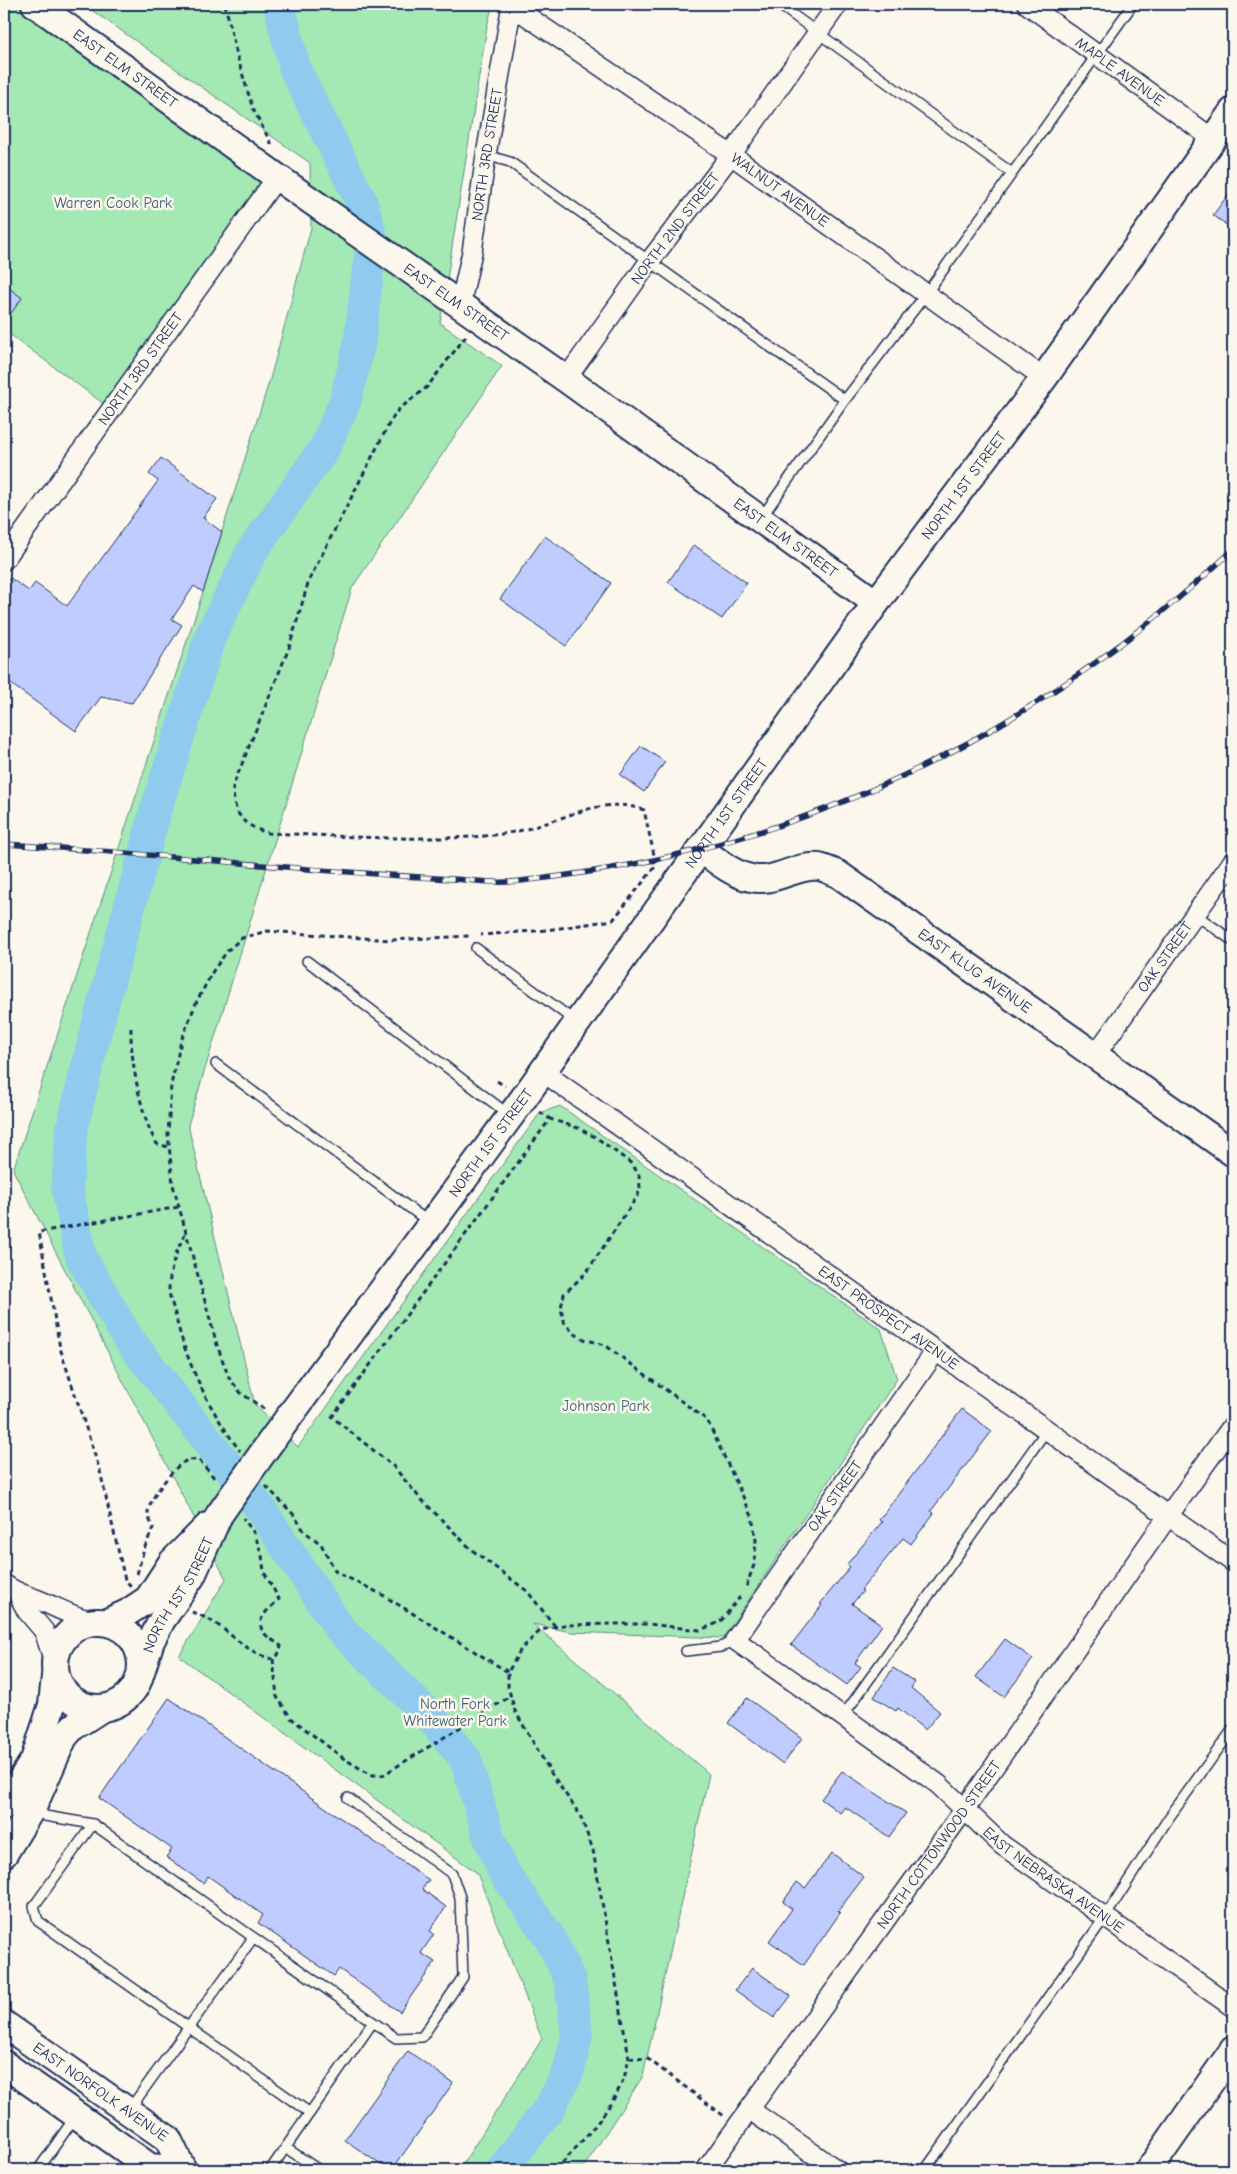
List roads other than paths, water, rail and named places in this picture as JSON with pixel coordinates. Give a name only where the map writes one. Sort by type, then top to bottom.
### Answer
[{"type":"main road","name":"EAST ELM STREET","points":[[35,4],[270,172],[566,379],[876,603]]},
{"type":"main road","name":"NORTH 1ST STREET","points":[[100,1622],[143,1604],[156,1588],[172,1562],[219,1515],[269,1444],[543,1072],[876,603],[1044,378],[1233,112]]},
{"type":"main road","name":"EAST KLUG AVENUE","points":[[701,849],[728,869],[752,879],[770,878],[802,868],[819,867],[838,874],[1096,1054],[1233,1153]]},
{"type":"main road","name":"NORTH 1ST STREET","points":[[140,1675],[151,1641],[162,1620],[192,1576],[219,1515]]},
{"type":"main road","points":[[4,1804],[34,1760],[52,1705],[58,1647],[66,1635],[78,1626],[100,1622],[120,1627],[130,1636],[138,1648],[141,1661],[140,1675],[135,1688],[126,1698],[114,1706],[101,1709],[83,1719],[64,1737],[34,1805],[4,1854]]},
{"type":"main road","points":[[55,1669],[62,1690],[72,1700],[86,1707],[101,1709]]},
{"type":"main road","name":"EAST NORFOLK AVENUE","points":[[4,2024],[168,2139],[183,2170],[150,2167],[4,2064]]},
{"type":"main road","points":[[1149,2170],[1233,2050]]},
{"type":"street","name":"NORTH 2ND STREET","points":[[566,379],[649,262],[731,155],[838,4]]},
{"type":"street","name":"MAPLE AVENUE","points":[[1027,4],[1214,139]]},
{"type":"street","name":"NORTH 3RD STREET","points":[[469,312],[472,252],[486,155],[512,5]]},
{"type":"street","name":"WALNUT AVENUE","points":[[512,5],[731,155],[1044,378]]},
{"type":"street","name":"NORTH 3RD STREET","points":[[4,560],[270,172]]},
{"type":"street","name":"OAK STREET","points":[[1096,1054],[1233,861]]},
{"type":"street","name":"EAST PROSPECT AVENUE","points":[[543,1072],[1233,1562]]},
{"type":"street","name":"OAK STREET","points":[[735,1640],[935,1352]]},
{"type":"street","name":"NORTH COTTONWOOD STREET","points":[[706,2170],[964,1810],[1168,1516],[1233,1426]]},
{"type":"street","points":[[11,1589],[75,1617],[100,1622]]},
{"type":"street","points":[[11,1589],[44,1631],[55,1669]]},
{"type":"street","name":"EAST NEBRASKA AVENUE","points":[[735,1640],[938,1784],[1002,1845],[1233,2007]]},
{"type":"street","points":[[750,2110],[838,2170]]},
{"type":"lane","points":[[778,4],[1012,173]]},
{"type":"lane","points":[[760,519],[845,400],[926,294],[1133,4]]},
{"type":"lane","points":[[486,155],[510,162],[845,400]]},
{"type":"lane","points":[[1196,915],[1233,941]]},
{"type":"lane","points":[[476,948],[578,1023]]},
{"type":"lane","points":[[307,961],[511,1116]]},
{"type":"lane","points":[[216,1064],[432,1225]]},
{"type":"lane","points":[[843,1716],[1046,1431]]},
{"type":"lane","points":[[686,1650],[722,1647],[735,1640]]},
{"type":"lane","points":[[925,2170],[1105,1917],[1168,1819],[1233,1729]]},
{"type":"lane","points":[[34,1805],[45,1816],[92,1824],[396,2038],[422,2037],[463,1977],[460,1897],[452,1874],[348,1798]]},
{"type":"lane","points":[[92,1824],[34,1906],[38,1921],[310,2113]]},
{"type":"lane","points":[[129,2110],[253,1938]]},
{"type":"lane","points":[[270,2170],[373,2022]]},
{"type":"lane","points":[[38,2170],[76,2115]]},
{"type":"lane","points":[[286,2148],[319,2170]]},
{"type":"waterway","points":[[279,4],[295,69],[362,203],[372,238],[359,346],[345,402],[324,449],[252,551],[211,635],[156,809],[94,1038],[72,1128],[67,1186],[81,1257],[127,1337],[260,1508],[340,1629],[429,1715],[466,1760],[489,1838],[504,1873],[550,1938],[570,1980],[577,2035],[569,2070],[550,2107],[502,2170]]},
{"type":"railway","points":[[4,844],[493,882],[516,882],[575,874],[663,858],[744,837],[822,810],[897,779],[969,742],[1039,701],[1106,655],[1170,605],[1233,550]]},
{"type":"park label","name":"Warren Cook Park","points":[[113,203]]},
{"type":"park label","name":"Johnson Park","points":[[606,1406]]},
{"type":"park label","name":"North Fork Whitewater Park","points":[[455,1712]]}]
